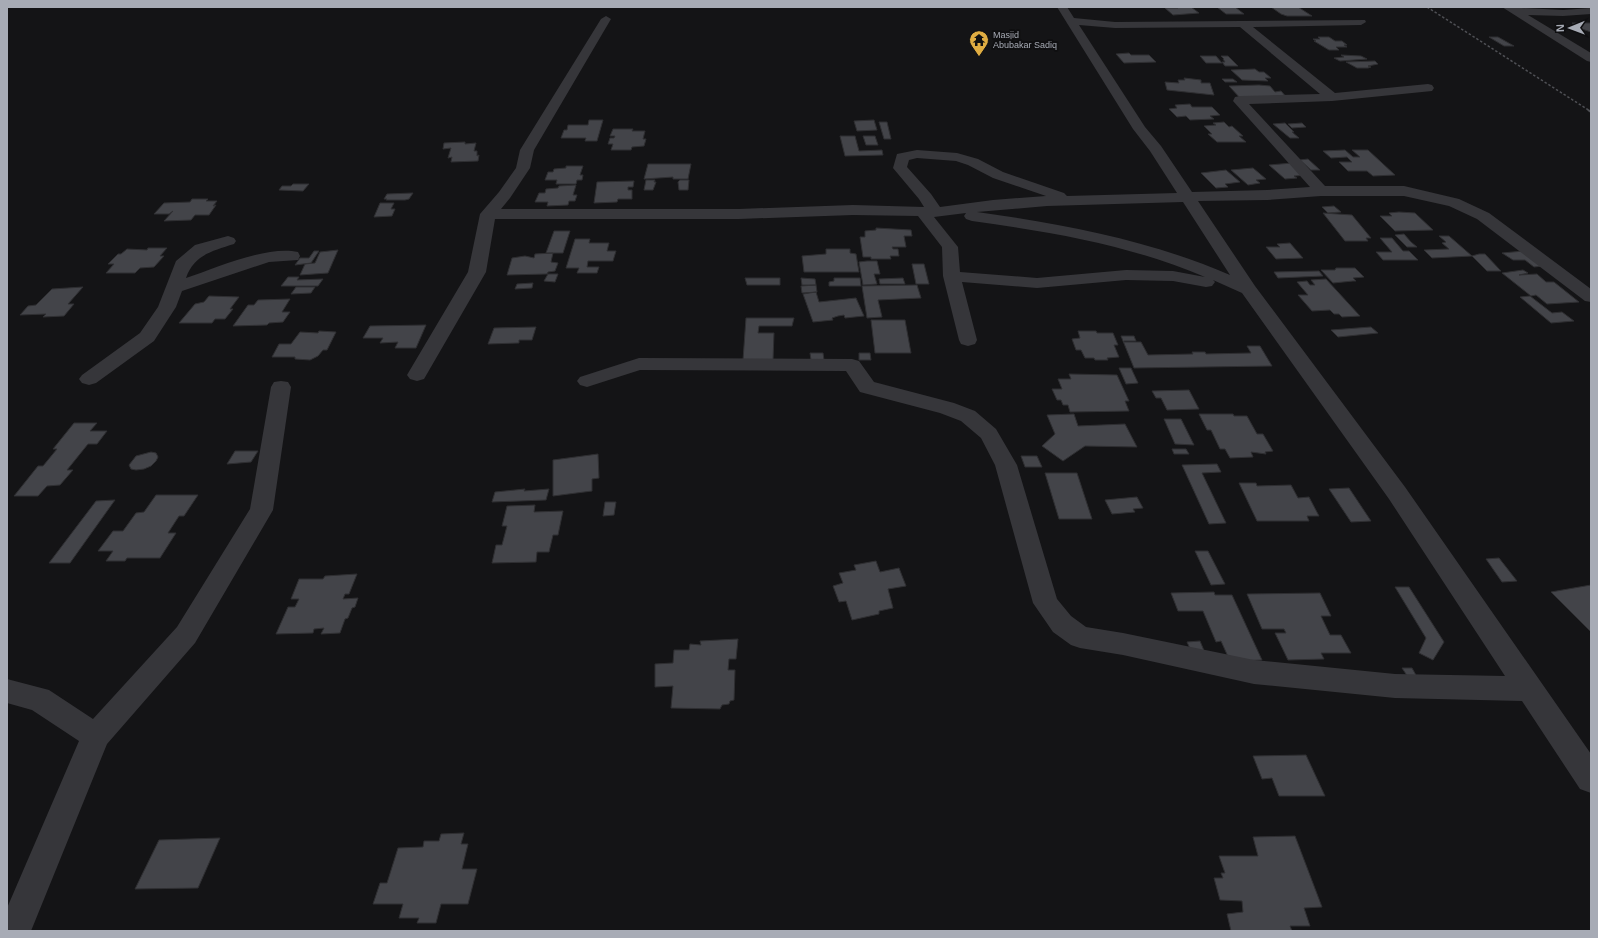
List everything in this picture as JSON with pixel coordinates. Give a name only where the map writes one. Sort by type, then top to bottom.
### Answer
[{"type":"street","points":[[1062,7],[1140,129],[1156,149],[1188,196],[1248,289],[1398,493],[1591,779]]},
{"type":"street","points":[[1511,10],[1563,13],[1591,11]]},
{"type":"street","points":[[1511,10],[1591,58]]},
{"type":"street","points":[[1127,12],[1143,24]]},
{"type":"street","points":[[417,375],[477,272],[488,214],[505,195],[523,168],[526,150],[606,19]]},
{"type":"street","points":[[1071,21],[1115,25],[1361,22]]},
{"type":"street","points":[[1243,24],[1332,97]]},
{"type":"street","points":[[1321,191],[1261,123],[1239,101],[1332,97],[1428,88]]},
{"type":"street","points":[[968,340],[952,276],[950,247],[926,197],[900,168],[902,157],[917,154],[957,157],[973,162],[1004,177],[1074,200]]},
{"type":"street","points":[[932,212],[993,205],[1074,200],[1267,195],[1321,191],[1404,191],[1454,202],[1483,216],[1591,297]]},
{"type":"street","points":[[488,214],[739,214],[853,210],[932,212],[1012,222],[1132,245],[1213,274],[1248,289]]},
{"type":"street","points":[[90,379],[146,337],[167,307],[182,265],[201,249],[228,240]]},
{"type":"street","points":[[173,288],[266,257],[292,256]]},
{"type":"street","points":[[952,276],[1037,283],[1126,275],[1173,276],[1248,289]]},
{"type":"street","points":[[587,381],[639,364],[852,365],[867,387],[947,408],[968,416],[989,434],[1006,465],[1046,603],[1062,624],[1080,637],[1123,644],[1254,672],[1395,686],[1529,689]]},
{"type":"street","points":[[14,931],[96,736],[186,635],[261,510],[281,387]]},
{"type":"street","points":[[7,691],[39,699],[96,736]]},
{"type":"building","points":[[1177,7],[1191,7],[1199,13],[1173,15],[1165,8],[1178,8]]},
{"type":"building","points":[[1217,7],[1235,7],[1244,14],[1226,14]]},
{"type":"building","points":[[1271,7],[1298,7],[1312,16],[1287,16]]},
{"type":"building","points":[[1572,23],[1591,23],[1591,32],[1582,29]]},
{"type":"building","points":[[1318,37],[1329,37],[1335,41],[1342,41],[1347,45],[1344,45],[1347,47],[1336,47],[1339,50],[1329,50],[1314,41],[1316,41],[1313,39],[1320,39]]},
{"type":"building","points":[[1489,37],[1498,37],[1514,46],[1504,46]]},
{"type":"building","points":[[1129,53],[1131,55],[1149,55],[1156,62],[1124,63],[1116,54]]},
{"type":"building","points":[[1341,55],[1361,56],[1367,59],[1340,61],[1334,58],[1344,57]]},
{"type":"building","points":[[1200,56],[1216,56],[1222,63],[1206,63]]},
{"type":"building","points":[[1221,56],[1228,56],[1238,66],[1225,66],[1222,62],[1225,62],[1224,59]]},
{"type":"building","points":[[1375,61],[1378,64],[1368,66],[1371,67],[1368,68],[1357,68],[1346,62]]},
{"type":"building","points":[[1255,69],[1259,72],[1264,72],[1271,78],[1265,78],[1268,81],[1242,80],[1231,70]]},
{"type":"building","points":[[1184,78],[1201,80],[1201,83],[1210,83],[1214,95],[1167,90],[1165,82],[1179,83],[1178,80],[1185,80]]},
{"type":"building","points":[[1222,79],[1233,79],[1237,82],[1225,82]]},
{"type":"building","points":[[1229,86],[1270,86],[1275,92],[1281,91],[1288,99],[1241,99]]},
{"type":"building","points":[[1190,104],[1192,107],[1212,107],[1220,115],[1210,116],[1214,119],[1190,120],[1186,116],[1177,117],[1169,109],[1177,108],[1175,105]]},
{"type":"building","points":[[589,120],[603,120],[597,141],[585,141],[586,138],[561,138],[564,130],[567,130],[568,125],[588,125]]},
{"type":"building","points":[[874,120],[877,130],[857,131],[854,121]]},
{"type":"building","points":[[879,122],[887,122],[891,139],[884,139]]},
{"type":"building","points":[[1224,122],[1229,127],[1232,126],[1243,136],[1239,136],[1246,142],[1217,142],[1208,134],[1212,134],[1204,126],[1216,125],[1213,123]]},
{"type":"building","points":[[1285,123],[1299,138],[1290,138],[1273,124]]},
{"type":"building","points":[[1302,123],[1306,127],[1292,128],[1288,124]]},
{"type":"building","points":[[613,129],[633,129],[632,131],[645,131],[643,139],[646,139],[644,146],[632,147],[631,150],[611,150],[613,144],[608,144],[610,138],[614,138],[615,136],[610,136]]},
{"type":"building","points":[[840,136],[855,136],[859,151],[882,150],[883,155],[845,156]]},
{"type":"building","points":[[863,136],[875,136],[878,145],[866,145]]},
{"type":"building","points":[[465,142],[465,144],[476,143],[474,151],[477,151],[477,156],[479,155],[478,161],[451,162],[452,157],[448,158],[451,148],[443,149],[444,143]]},
{"type":"building","points":[[1345,150],[1353,157],[1360,157],[1352,150],[1368,150],[1395,175],[1373,176],[1367,171],[1348,171],[1339,162],[1352,162],[1347,157],[1331,158],[1323,151]]},
{"type":"building","points":[[1308,159],[1320,170],[1311,170],[1300,160]]},
{"type":"building","points":[[1292,163],[1307,175],[1294,176],[1297,178],[1285,179],[1269,165]]},
{"type":"building","points":[[648,164],[691,164],[688,179],[673,179],[673,177],[644,179]]},
{"type":"building","points":[[566,166],[583,166],[580,175],[583,175],[582,180],[577,180],[576,184],[556,184],[557,180],[545,180],[548,172],[553,172],[554,169],[566,168]]},
{"type":"building","points":[[1253,168],[1266,179],[1256,180],[1260,183],[1248,185],[1231,170]]},
{"type":"building","points":[[1226,170],[1240,182],[1225,184],[1228,187],[1216,188],[1201,173]]},
{"type":"building","points":[[646,180],[655,180],[654,182],[656,182],[653,190],[644,190]]},
{"type":"building","points":[[680,180],[689,180],[688,190],[679,190],[678,182]]},
{"type":"building","points":[[634,181],[633,187],[628,187],[628,190],[632,190],[632,199],[618,199],[617,202],[594,203],[597,182]]},
{"type":"building","points":[[293,184],[309,184],[303,191],[279,190],[282,186],[291,186]]},
{"type":"building","points":[[576,185],[573,195],[577,195],[575,201],[569,201],[568,205],[547,206],[548,202],[535,202],[539,193],[545,193],[546,189],[558,188],[559,186]]},
{"type":"building","points":[[413,193],[409,199],[405,200],[384,199],[387,194]]},
{"type":"building","points":[[192,199],[208,199],[206,201],[217,201],[209,215],[195,215],[191,220],[164,221],[173,211],[169,214],[154,214],[164,203],[190,202]]},
{"type":"building","points":[[380,203],[394,203],[391,209],[395,209],[392,216],[374,217]]},
{"type":"building","points":[[1334,206],[1341,212],[1328,213],[1322,207]]},
{"type":"building","points":[[1323,213],[1352,215],[1371,238],[1366,238],[1368,241],[1345,241]]},
{"type":"building","points":[[1389,213],[1415,213],[1433,230],[1395,231],[1380,216],[1392,216]]},
{"type":"building","points":[[876,228],[911,230],[912,236],[904,236],[906,247],[892,247],[893,249],[898,249],[899,256],[890,256],[891,259],[871,259],[871,257],[863,257],[860,237],[865,237],[865,231],[876,230]]},
{"type":"building","points":[[554,231],[570,231],[563,253],[546,253]]},
{"type":"building","points":[[1404,234],[1417,247],[1407,247],[1395,235]]},
{"type":"building","points":[[1439,236],[1449,236],[1472,256],[1432,258],[1424,250],[1449,249],[1442,243],[1446,242]]},
{"type":"building","points":[[1380,238],[1392,238],[1403,251],[1409,251],[1418,260],[1383,260],[1376,252],[1392,252]]},
{"type":"building","points":[[575,239],[590,239],[589,243],[609,243],[607,251],[616,251],[613,261],[588,261],[587,267],[599,267],[597,273],[577,273],[579,268],[566,268]]},
{"type":"building","points":[[1290,243],[1303,258],[1276,259],[1266,247],[1280,247],[1277,244]]},
{"type":"building","points":[[148,248],[167,248],[160,256],[164,256],[154,267],[140,268],[135,273],[106,273],[114,264],[108,264],[118,254],[121,254],[127,249],[147,250]]},
{"type":"building","points":[[826,249],[850,249],[850,253],[856,254],[859,272],[804,272],[802,256],[826,254]]},
{"type":"building","points":[[338,250],[328,273],[300,275],[305,264],[315,263],[320,252]]},
{"type":"building","points":[[314,251],[319,251],[311,263],[295,265],[300,258],[309,258]]},
{"type":"building","points":[[1524,251],[1543,266],[1534,267],[1525,260],[1513,260],[1502,253]]},
{"type":"building","points":[[553,253],[551,262],[558,263],[555,271],[548,272],[547,274],[507,275],[512,258],[525,256],[534,258],[535,254]]},
{"type":"building","points":[[1485,254],[1501,271],[1487,271],[1472,256]]},
{"type":"building","points":[[877,261],[880,274],[874,274],[877,284],[863,285],[859,262]]},
{"type":"building","points":[[912,264],[924,264],[929,284],[916,284]]},
{"type":"building","points":[[1336,268],[1355,268],[1364,277],[1353,278],[1356,281],[1333,283],[1321,270],[1335,270]]},
{"type":"building","points":[[1523,270],[1528,273],[1519,275],[1537,274],[1546,282],[1554,282],[1579,302],[1547,304],[1536,295],[1531,296],[1502,273]]},
{"type":"building","points":[[1319,271],[1323,276],[1278,278],[1274,272]]},
{"type":"building","points":[[548,274],[558,274],[555,282],[544,281]]},
{"type":"building","points":[[288,277],[299,277],[297,280],[323,279],[318,286],[281,286]]},
{"type":"building","points":[[745,278],[780,278],[780,285],[747,285]]},
{"type":"building","points":[[801,278],[815,279],[816,285],[802,285]]},
{"type":"building","points":[[834,278],[860,278],[861,286],[829,286],[829,282],[834,281]]},
{"type":"building","points":[[903,278],[905,284],[880,284],[879,279]]},
{"type":"building","points":[[1326,279],[1360,316],[1342,317],[1339,314],[1334,314],[1330,310],[1312,311],[1298,295],[1308,295],[1297,282],[1307,281],[1310,285],[1315,285],[1311,280]]},
{"type":"building","points":[[533,283],[532,288],[515,289],[517,284]]},
{"type":"building","points":[[816,285],[817,292],[802,293],[801,286]]},
{"type":"building","points":[[917,285],[921,298],[878,300],[882,317],[867,318],[862,286]]},
{"type":"building","points":[[83,287],[68,304],[74,304],[64,316],[43,317],[46,314],[20,315],[28,306],[36,305],[52,289]]},
{"type":"building","points":[[296,287],[315,287],[311,293],[291,294]]},
{"type":"building","points":[[816,292],[819,302],[856,298],[864,316],[845,318],[844,315],[832,318],[833,320],[813,322],[803,294]]},
{"type":"building","points":[[209,296],[239,297],[230,309],[233,309],[225,319],[215,319],[212,323],[179,323],[195,304],[204,302]]},
{"type":"building","points":[[1530,296],[1552,313],[1562,312],[1574,321],[1551,323],[1520,297]]},
{"type":"building","points":[[290,299],[282,312],[290,312],[283,322],[269,323],[267,325],[233,326],[248,305],[254,305],[258,300]]},
{"type":"building","points":[[746,318],[794,318],[792,326],[759,326],[758,333],[774,333],[773,360],[743,360]]},
{"type":"building","points":[[871,320],[905,320],[911,353],[875,353]]},
{"type":"building","points":[[426,325],[416,348],[395,348],[398,342],[380,343],[383,338],[363,338],[370,326]]},
{"type":"building","points":[[536,327],[532,340],[519,340],[519,343],[488,344],[494,328]]},
{"type":"building","points":[[1371,327],[1378,333],[1338,337],[1331,330]]},
{"type":"building","points":[[319,331],[336,332],[327,350],[323,350],[318,356],[310,360],[295,359],[295,357],[272,357],[279,344],[291,344],[300,332],[318,333]]},
{"type":"building","points":[[1078,331],[1113,333],[1118,345],[1114,345],[1119,357],[1107,358],[1108,360],[1085,358],[1081,350],[1076,350],[1072,339],[1080,338]]},
{"type":"building","points":[[1121,336],[1134,336],[1136,341],[1124,342],[1141,342],[1148,355],[1193,354],[1192,352],[1205,352],[1206,354],[1251,353],[1247,346],[1260,346],[1272,366],[1134,368]]},
{"type":"building","points":[[810,353],[823,353],[824,360],[811,360]]},
{"type":"building","points":[[859,353],[870,353],[871,360],[859,360]]},
{"type":"building","points":[[1119,368],[1131,368],[1138,383],[1126,384]]},
{"type":"building","points":[[1069,374],[1117,375],[1129,401],[1125,401],[1129,411],[1070,412],[1068,405],[1063,405],[1061,400],[1057,400],[1052,389],[1062,389],[1058,379],[1071,379]]},
{"type":"building","points":[[1189,390],[1199,409],[1167,410],[1161,398],[1156,398],[1152,391]]},
{"type":"building","points":[[1074,414],[1078,426],[1125,424],[1137,447],[1085,446],[1063,461],[1042,446],[1055,434],[1047,415]]},
{"type":"building","points":[[1199,414],[1233,414],[1234,416],[1247,416],[1257,434],[1263,434],[1273,451],[1265,452],[1266,454],[1251,452],[1253,457],[1230,458],[1225,449],[1220,449],[1211,430],[1207,430]]},
{"type":"building","points":[[1164,419],[1181,419],[1194,445],[1175,444]]},
{"type":"building","points":[[74,423],[97,423],[90,431],[107,431],[97,444],[88,444],[67,470],[73,470],[60,485],[47,486],[38,496],[14,496],[38,466],[43,466],[57,449],[53,449]]},
{"type":"building","points":[[1172,449],[1186,449],[1189,454],[1174,454]]},
{"type":"building","points":[[235,451],[258,451],[251,462],[227,464]]},
{"type":"building","points":[[151,452],[156,453],[158,457],[151,466],[144,469],[131,469],[129,465],[136,456]]},
{"type":"building","points":[[598,454],[599,478],[592,479],[592,491],[553,496],[553,460]]},
{"type":"building","points":[[1021,456],[1037,456],[1042,467],[1025,467]]},
{"type":"building","points":[[1217,464],[1221,472],[1202,473],[1226,523],[1209,524],[1182,465]]},
{"type":"building","points":[[1045,473],[1077,473],[1092,519],[1059,519]]},
{"type":"building","points":[[1239,483],[1256,483],[1257,486],[1291,485],[1298,498],[1309,497],[1319,516],[1307,516],[1309,521],[1257,521]]},
{"type":"building","points":[[1349,488],[1371,521],[1351,522],[1329,489]]},
{"type":"building","points":[[525,489],[524,491],[549,489],[546,500],[492,502],[495,492]]},
{"type":"building","points":[[156,495],[198,495],[184,516],[179,516],[168,533],[176,533],[160,558],[127,558],[125,561],[106,561],[113,551],[98,551],[113,531],[123,531],[136,513],[144,512]]},
{"type":"building","points":[[1137,497],[1143,508],[1133,509],[1135,512],[1112,514],[1105,500]]},
{"type":"building","points":[[115,500],[70,563],[49,563],[96,501]]},
{"type":"building","points":[[605,502],[616,502],[614,515],[603,516]]},
{"type":"building","points":[[535,505],[534,512],[563,511],[558,535],[553,535],[549,552],[537,552],[536,562],[492,563],[496,545],[502,545],[507,526],[502,526],[507,506]]},
{"type":"building","points":[[1195,551],[1208,551],[1225,584],[1211,585]]},
{"type":"building","points":[[1499,558],[1517,581],[1502,582],[1486,559]]},
{"type":"building","points":[[876,561],[880,572],[899,568],[906,586],[888,589],[893,608],[879,611],[879,614],[852,620],[846,601],[839,602],[833,586],[843,583],[839,573],[856,570],[854,565]]},
{"type":"building","points":[[357,574],[349,594],[345,594],[343,599],[358,598],[355,607],[352,608],[348,618],[345,619],[340,633],[321,634],[324,628],[314,629],[313,633],[276,634],[288,607],[295,607],[299,599],[291,599],[299,579],[323,579],[325,576]]},
{"type":"building","points":[[1591,585],[1591,632],[1551,592]]},
{"type":"building","points":[[1395,587],[1409,587],[1444,642],[1433,660],[1419,653],[1426,638]]},
{"type":"building","points":[[1214,592],[1215,595],[1232,595],[1262,660],[1230,661],[1221,641],[1216,642],[1203,611],[1178,611],[1171,593]]},
{"type":"building","points":[[1320,593],[1331,616],[1321,616],[1330,635],[1341,635],[1351,653],[1321,653],[1324,659],[1288,660],[1275,633],[1286,633],[1284,629],[1262,629],[1247,594]]},
{"type":"building","points":[[738,639],[736,659],[729,659],[728,670],[735,670],[734,700],[730,701],[729,704],[722,705],[720,709],[671,708],[673,686],[655,687],[655,664],[673,663],[674,650],[689,650],[690,644],[701,645],[700,641]]},
{"type":"building","points":[[1200,641],[1205,653],[1192,653],[1187,642]]},
{"type":"building","points":[[1402,668],[1412,668],[1417,677],[1408,677]]},
{"type":"building","points":[[1306,755],[1325,796],[1279,796],[1272,778],[1262,779],[1253,756]]},
{"type":"building","points":[[464,833],[461,844],[468,844],[462,869],[477,869],[468,904],[441,904],[436,923],[417,923],[419,918],[399,918],[403,904],[373,904],[380,883],[387,883],[398,848],[423,847],[424,841],[439,841],[441,834]]},
{"type":"building","points":[[1295,836],[1322,907],[1304,908],[1310,926],[1290,926],[1292,931],[1231,931],[1227,914],[1243,912],[1242,901],[1220,900],[1214,878],[1223,878],[1221,873],[1225,873],[1219,856],[1258,856],[1253,837]]},
{"type":"building","points":[[220,838],[198,888],[135,889],[159,840]]},
{"type":"railway","points":[[1427,7],[1590,111]]},
{"type":"place","name":"Masjid Abubakar Sadiq","points":[[979,57]]}]
